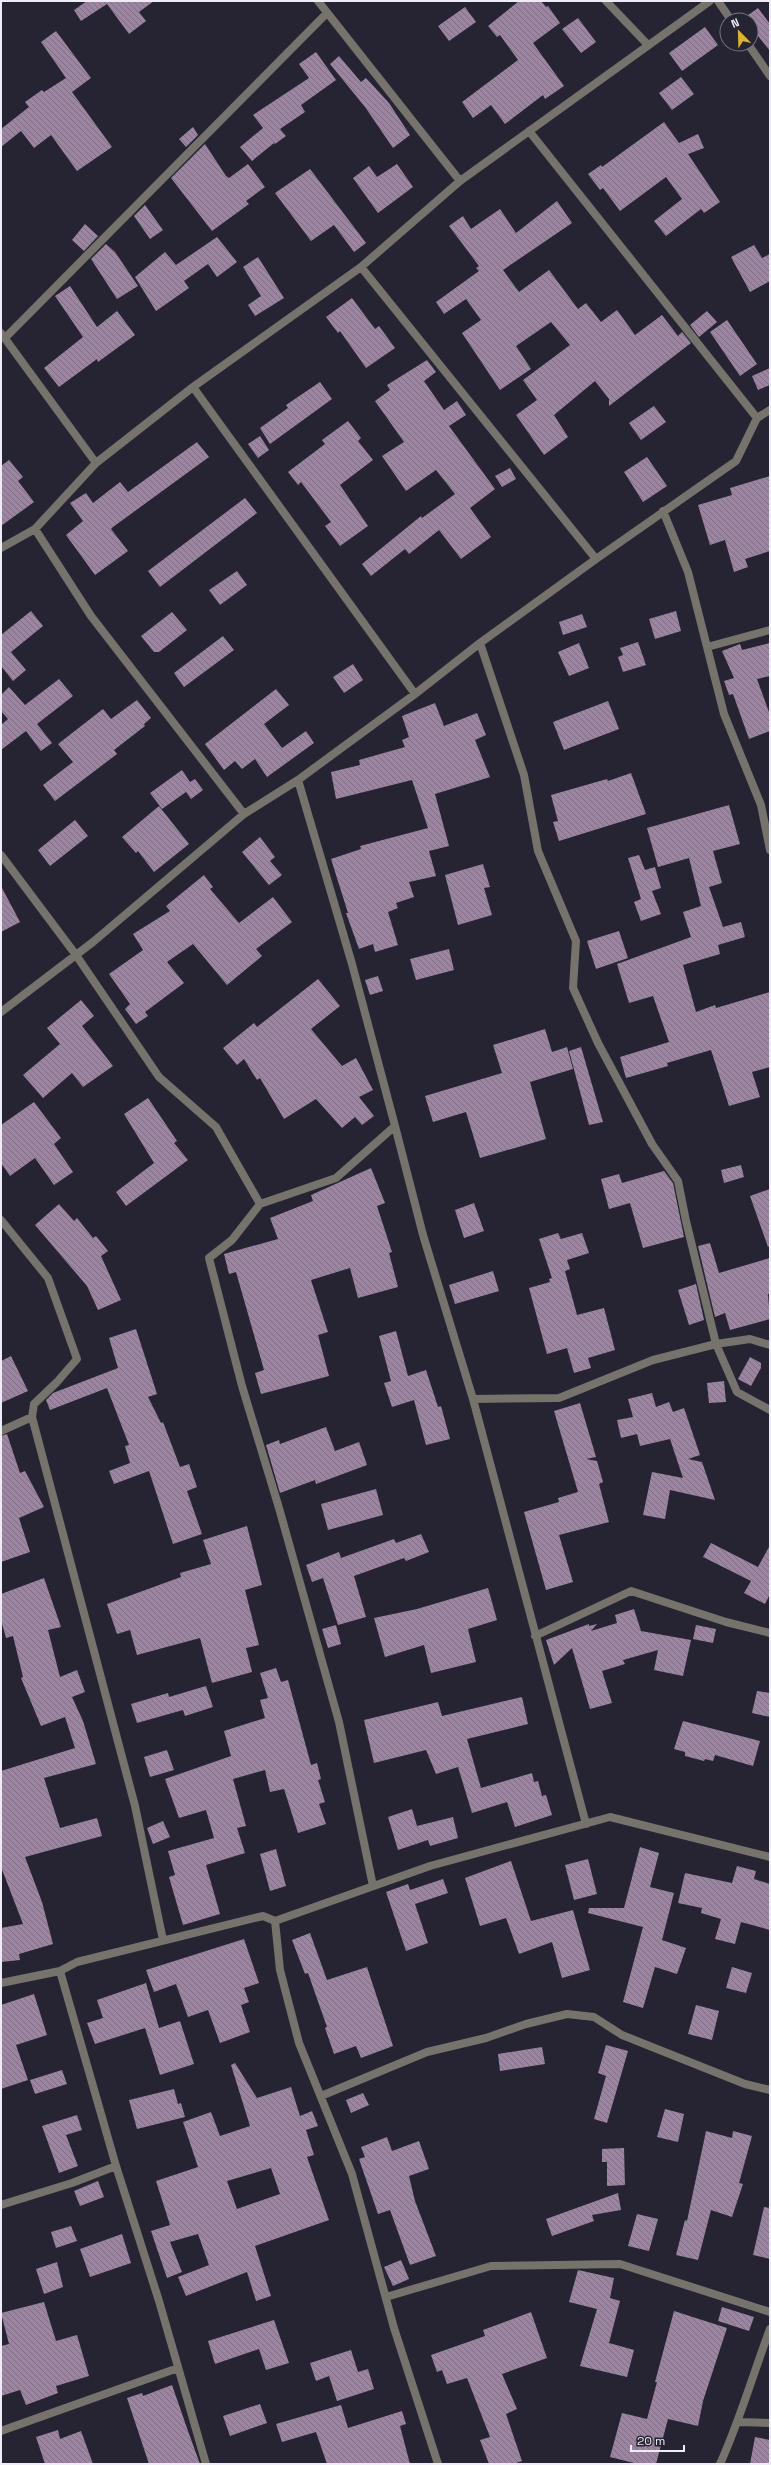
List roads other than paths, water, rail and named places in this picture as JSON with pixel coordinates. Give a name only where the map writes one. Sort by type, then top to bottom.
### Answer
[{"type":"street","points":[[318,1],[460,181]]},
{"type":"street","points":[[606,1],[648,45]]},
{"type":"street","points":[[1,548],[35,529],[96,463],[193,387],[361,267],[460,181],[711,1]]},
{"type":"street","points":[[718,1],[726,12]]},
{"type":"street","points":[[96,463],[3,335],[327,13]]},
{"type":"street","points":[[754,52],[770,76]]},
{"type":"street","points":[[529,131],[757,418]]},
{"type":"street","points":[[361,267],[596,559]]},
{"type":"street","points":[[193,387],[415,694]]},
{"type":"street","points":[[1,1012],[76,954],[244,814],[298,780],[415,694],[480,643],[663,511],[736,461],[757,418],[770,410]]},
{"type":"street","points":[[663,511],[688,572],[708,646],[724,714],[761,805],[770,850]]},
{"type":"street","points":[[35,529],[91,616],[244,814]]},
{"type":"street","points":[[708,646],[770,630]]},
{"type":"street","points":[[480,643],[524,775],[538,850],[576,941],[572,988],[598,1043],[645,1130],[678,1181],[686,1221],[716,1344],[737,1392],[770,1410]]},
{"type":"street","points":[[298,780],[352,964],[424,1235],[473,1399],[586,1824]]},
{"type":"street","points":[[1,856],[76,954],[159,1077],[216,1127],[260,1204]]},
{"type":"street","points":[[373,1886],[339,1722],[281,1515],[242,1386],[209,1258],[232,1240],[260,1204],[336,1178],[395,1126]]},
{"type":"street","points":[[1,1220],[48,1278],[77,1359],[58,1382],[34,1404],[32,1417],[135,1806],[163,1940]]},
{"type":"street","points":[[473,1399],[559,1398],[652,1360],[716,1344],[750,1339],[770,1345]]},
{"type":"street","points":[[1,1431],[32,1417]]},
{"type":"street","points":[[535,1636],[631,1591],[726,1622],[770,1633]]},
{"type":"street","points":[[1,1983],[60,1971],[77,1962],[263,1916],[275,1921],[430,1866],[610,1817],[770,1857]]},
{"type":"street","points":[[275,1921],[280,1970],[298,2043],[352,2174],[386,2297],[438,2464]]},
{"type":"street","points":[[60,1971],[116,2166],[206,2464]]},
{"type":"street","points":[[321,2096],[427,2052],[486,2038],[526,2024],[567,2014],[594,2017],[622,2035],[745,2084],[770,2090]]},
{"type":"street","points":[[1,2205],[72,2183],[116,2166]]},
{"type":"street","points":[[386,2297],[491,2266],[620,2264],[770,2312]]},
{"type":"street","points":[[720,2464],[739,2422],[755,2368],[770,2329]]},
{"type":"street","points":[[1,2431],[178,2368]]},
{"type":"street","points":[[739,2422],[770,2423]]}]
